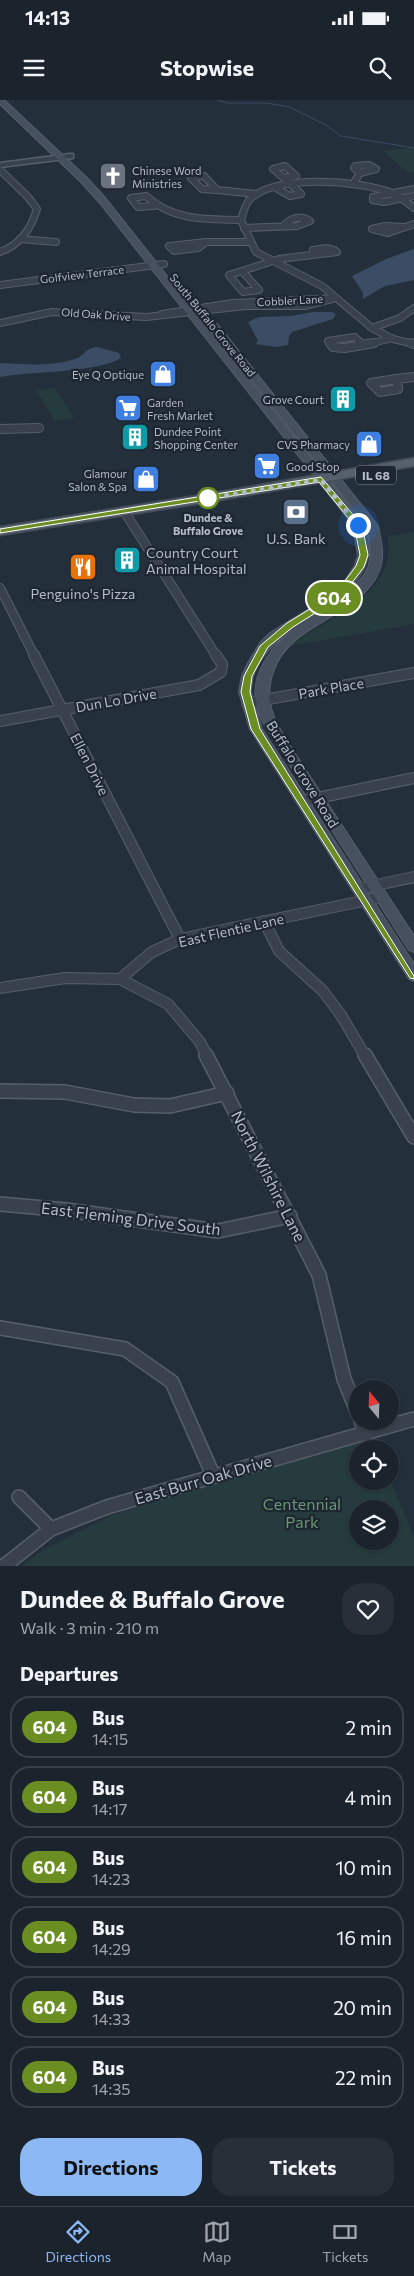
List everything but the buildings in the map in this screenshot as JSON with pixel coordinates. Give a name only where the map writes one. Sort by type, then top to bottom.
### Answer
[{"type":"main road","name":"South Buffalo Grove Road","points":[[0,100],[103,201],[153,265],[196,310]]},
{"type":"main road","name":"South Buffalo Grove Road","points":[[9,100],[102,187],[164,264],[196,310],[330,479],[372,526],[377,538],[379,552],[374,571],[364,585],[345,602],[292,635],[282,645],[271,659],[264,681],[262,701]]},
{"type":"main road","name":"IL 68","points":[[330,479],[414,462]]},
{"type":"main road","name":"IL 68","points":[[0,531],[330,479],[414,469]]},
{"type":"main road","name":"South Buffalo Grove Road","points":[[254,662],[264,646],[274,636],[338,595],[360,567],[364,555],[358,525],[330,479]]},
{"type":"main road","name":"Buffalo Grove Road","points":[[254,662],[248,676],[245,692],[256,729],[378,891],[414,947]]},
{"type":"main road","name":"Buffalo Grove Road","points":[[262,701],[272,726],[310,800],[362,895],[413,971]]},
{"type":"street","points":[[0,164],[70,156]]},
{"type":"street","points":[[0,170],[28,197],[37,209],[20,240],[11,248],[0,252]]},
{"type":"street","points":[[353,184],[360,173]]},
{"type":"street","points":[[276,188],[290,196],[301,194],[282,178]]},
{"type":"street","points":[[218,191],[256,194],[276,188],[314,182],[353,184],[392,193],[414,208]]},
{"type":"street","points":[[414,189],[373,197],[373,200],[384,202],[414,196]]},
{"type":"street","points":[[256,194],[249,200],[241,220],[256,252],[322,286],[372,328],[392,338],[414,344]]},
{"type":"street","points":[[154,206],[175,215],[241,220]]},
{"type":"street","points":[[244,228],[286,224]]},
{"type":"street","points":[[405,227],[414,224]]},
{"type":"street","points":[[20,240],[56,242]]},
{"type":"street","points":[[206,242],[250,242]]},
{"type":"street","points":[[242,271],[272,261],[313,254]]},
{"type":"street","name":"Golfview Terrace","points":[[0,285],[164,264]]},
{"type":"street","name":"Cobbler Lane","points":[[196,310],[242,303],[336,298]]},
{"type":"street","points":[[372,328],[386,324],[414,308]]},
{"type":"street","name":"Old Oak Drive","points":[[0,323],[52,312],[78,312],[116,317],[196,310]]},
{"type":"street","points":[[362,345],[380,343],[392,338]]},
{"type":"street","points":[[397,379],[414,377]]},
{"type":"street","points":[[0,429],[40,428]]},
{"type":"street","name":"Dun Lo Drive","points":[[0,721],[199,684],[221,672],[222,664],[124,512]]},
{"type":"street","name":"Ellen Drive","points":[[0,588],[180,939]]},
{"type":"street","name":"Park Place","points":[[248,704],[414,673]]},
{"type":"street","points":[[310,800],[414,778]]},
{"type":"street","name":"East Flentie Lane","points":[[120,979],[152,952],[180,939],[264,921],[378,891],[414,877]]},
{"type":"street","points":[[264,921],[279,950],[323,991],[341,1015],[414,1138]]},
{"type":"street","points":[[0,988],[65,978],[120,979]]},
{"type":"street","name":"North Wilshire Lane","points":[[120,979],[168,1004],[200,1042],[319,1275],[344,1379],[349,1392]]},
{"type":"street","points":[[0,1091],[65,1092],[134,1105],[170,1106],[227,1093]]},
{"type":"street","name":"East Fleming Drive South","points":[[0,1204],[66,1210],[218,1231],[290,1216]]},
{"type":"street","points":[[0,1328],[125,1349],[172,1382],[213,1475]]},
{"type":"street","name":"East Burr Oak Drive","points":[[399,1422],[414,1420]]},
{"type":"street","name":"East Burr Oak Drive","points":[[4,1566],[52,1529],[107,1507],[357,1430]]},
{"type":"street","points":[[19,1496],[52,1529]]},
{"type":"green space","points":[[414,147],[414,173],[406,171],[383,151]]},
{"type":"green space","points":[[55,388],[74,418],[55,421],[36,390]]},
{"type":"green space","points":[[414,532],[414,624],[290,646],[348,609],[373,587],[382,574],[388,558],[388,536]]},
{"type":"green space","name":"Centennial Park","points":[[349,1445],[349,1490],[395,1490],[399,1500],[349,1500],[349,1550],[399,1550],[399,1501],[414,1537],[414,1566],[22,1566],[43,1550],[110,1516],[180,1493]]},
{"type":"water","points":[[414,249],[414,280],[385,286],[363,299],[363,293],[352,276],[386,259]]},
{"type":"water","points":[[313,312],[332,312],[336,314],[333,319],[292,332],[289,336],[288,345],[276,347],[256,344],[258,341],[248,322],[259,317],[290,316]]},
{"type":"water","points":[[98,347],[119,353],[121,358],[110,363],[81,369],[0,377],[0,363],[38,364],[66,362],[81,356],[87,350]]},
{"type":"waterway","points":[[218,100],[228,103],[267,103],[289,107],[326,125],[341,136],[414,148]]},
{"type":"bus line","name":"604","points":[[0,531],[321,480],[358,525],[364,555],[360,567],[351,581],[338,595],[274,636],[264,646],[248,676],[245,692],[256,729],[304,801],[334,852],[414,976]]},
{"type":"place","name":"Chinese Word Ministries","points":[[113,176]]},
{"type":"place","name":"Eye Q Optique","points":[[163,374]]},
{"type":"place","name":"Grove Court","points":[[343,399]]},
{"type":"place","name":"Garden Fresh Market","points":[[128,408]]},
{"type":"place","name":"Dundee Point Shopping Center","points":[[135,437]]},
{"type":"place","name":"CVS Pharmacy","points":[[369,444]]},
{"type":"place","name":"Good Stop","points":[[267,466]]},
{"type":"place","name":"Glamour Salon & Spa","points":[[146,479]]},
{"type":"place","name":"Dundee & Buffalo Grove","points":[[208,498]]},
{"type":"place","name":"U.S. Bank","points":[[296,512]]},
{"type":"place","name":"Country Court Animal Hospital","points":[[127,560]]},
{"type":"place","name":"Penguino's Pizza","points":[[83,567]]},
{"type":"route","points":[[208,498],[204,499],[321,480],[358,525]]}]
